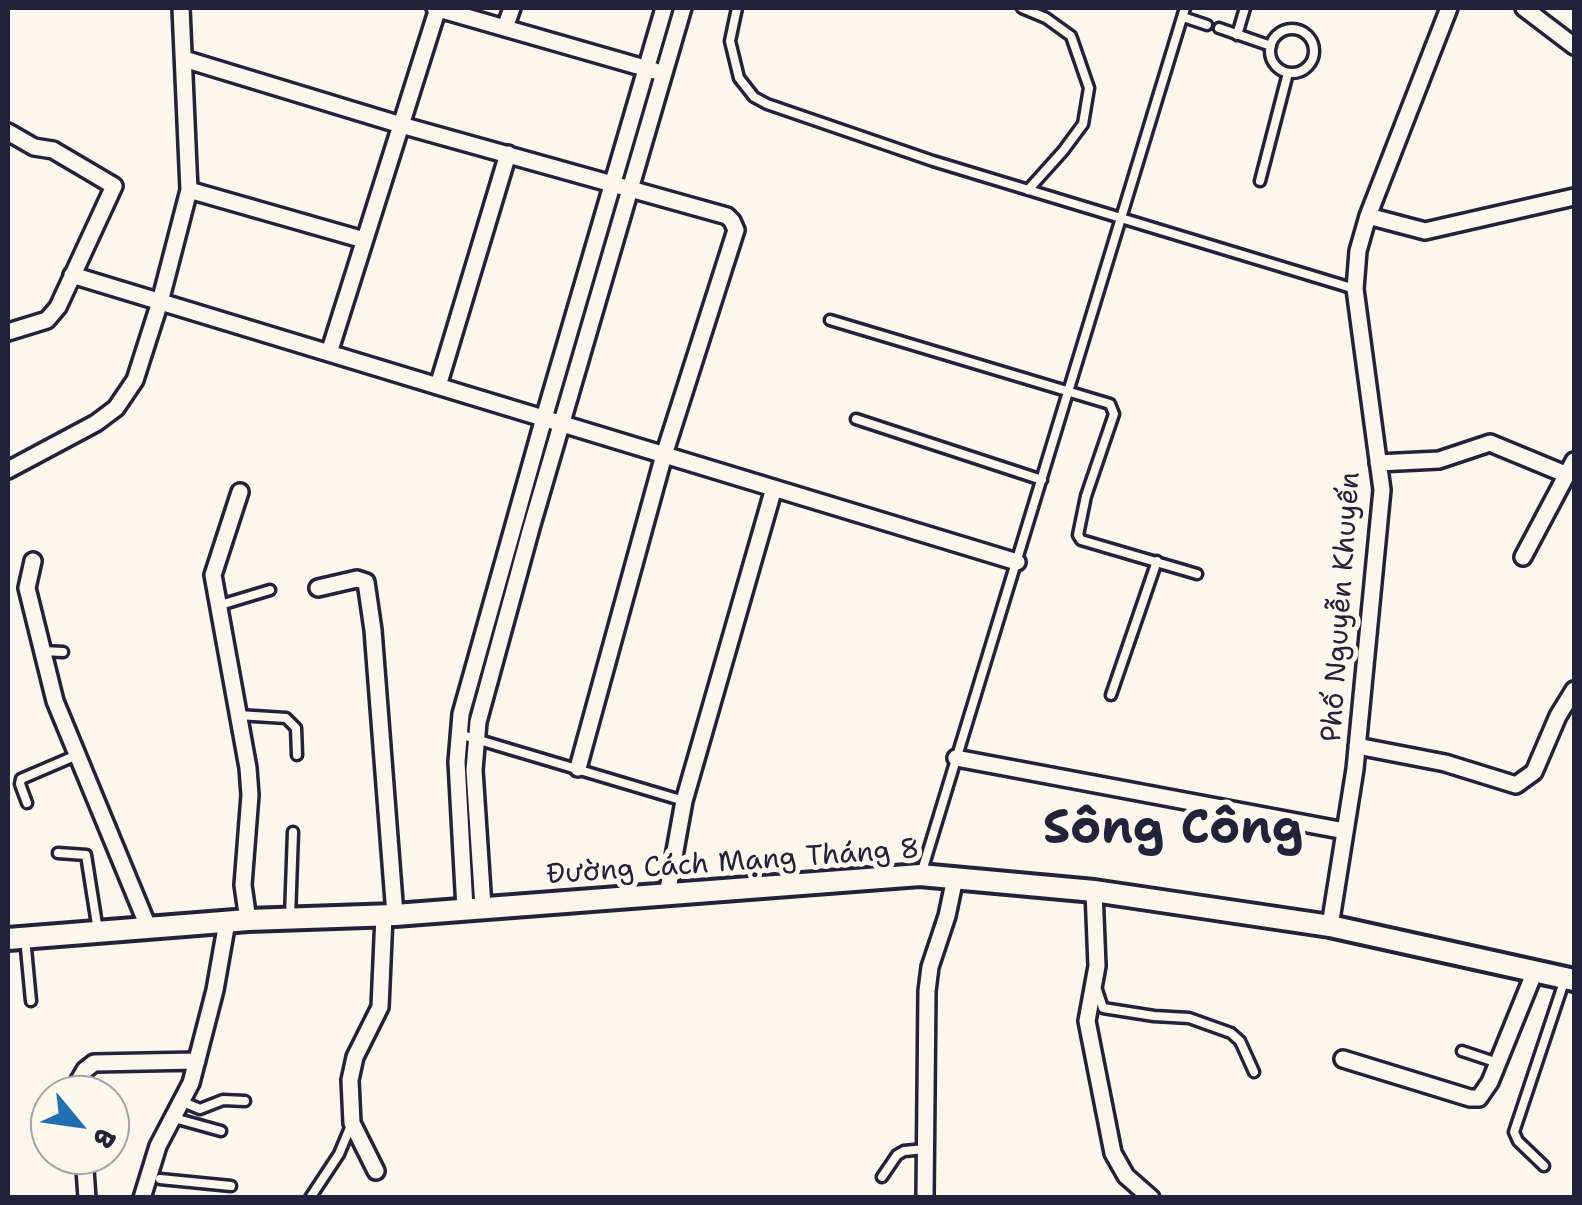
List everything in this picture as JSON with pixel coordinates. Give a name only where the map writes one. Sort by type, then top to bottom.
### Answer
[{"type":"street","points":[[8,470],[96,423],[116,408],[135,380],[189,190],[181,8]]},
{"type":"street","points":[[328,353],[436,8],[664,73]]},
{"type":"street","points":[[506,28],[512,8]]},
{"type":"street","points":[[474,908],[458,734],[468,684],[664,8]]},
{"type":"street","points":[[474,908],[476,737],[530,528],[683,8]]},
{"type":"street","name":"Phố Nguyễn Khuyến","points":[[1330,926],[1357,746],[1382,490],[1355,289],[1358,250],[1449,8]]},
{"type":"street","points":[[1524,8],[1574,46]]},
{"type":"street","points":[[184,59],[401,125],[727,216],[736,230],[664,455],[578,768]]},
{"type":"street","points":[[8,132],[34,147],[53,150],[114,186],[58,307],[46,320],[8,332]]},
{"type":"street","points":[[438,386],[508,154]]},
{"type":"street","points":[[189,190],[364,240]]},
{"type":"street","points":[[1368,216],[1424,230],[1574,197]]},
{"type":"street","points":[[72,276],[1017,562]]},
{"type":"street","points":[[1378,463],[1439,460],[1490,443],[1570,468],[1523,556]]},
{"type":"street","points":[[667,895],[684,801],[774,488]]},
{"type":"street","points":[[240,492],[213,576],[250,795],[243,885],[248,920]]},
{"type":"street","points":[[514,523],[530,528]]},
{"type":"street","points":[[33,561],[27,588],[55,701],[149,929]]},
{"type":"street","points":[[318,588],[357,579],[366,582],[375,648],[389,915],[380,1007],[351,1068],[352,1123],[376,1171]]},
{"type":"street","points":[[1357,746],[1445,763],[1516,785],[1534,772],[1574,690]]},
{"type":"street","points":[[956,758],[1345,831]]},
{"type":"street","name":"Đường Cách Mạng Tháng 8","points":[[16,938],[920,875],[1094,891],[1330,926],[1570,979]]},
{"type":"street","points":[[925,1198],[930,967],[955,878]]},
{"type":"street","points":[[1094,891],[1096,981],[1087,1021],[1113,1153],[1126,1176],[1151,1198]]},
{"type":"street","points":[[142,1198],[154,1179],[158,1146],[183,1102],[196,1061],[215,990],[227,922]]},
{"type":"street","points":[[1343,1059],[1479,1098],[1485,1093],[1535,971]]},
{"type":"street","points":[[82,1075],[94,1063],[196,1061]]},
{"type":"lane","points":[[737,8],[730,41],[738,78],[754,97],[800,117],[1028,190],[1355,289]]},
{"type":"lane","points":[[1022,8],[1046,18],[1071,36],[1090,88],[1082,124],[1028,190]]},
{"type":"lane","points":[[1237,35],[1245,8]]},
{"type":"lane","points":[[920,875],[1184,12],[1206,25]]},
{"type":"lane","points":[[1218,28],[1270,46]]},
{"type":"lane","points":[[1293,29],[1310,39],[1313,58],[1307,67],[1288,73],[1274,64],[1270,46],[1275,37],[1293,29]]},
{"type":"lane","points":[[1260,181],[1288,73]]},
{"type":"lane","points":[[830,320],[1110,404],[1114,414],[1086,496],[1078,535],[1081,540],[1197,574]]},
{"type":"lane","points":[[856,420],[1042,480]]},
{"type":"lane","points":[[1111,696],[1157,562]]},
{"type":"lane","points":[[217,606],[270,590]]},
{"type":"lane","points":[[41,651],[63,652]]},
{"type":"lane","points":[[238,715],[286,718],[296,728],[297,755]]},
{"type":"lane","points":[[458,734],[684,801]]},
{"type":"lane","points":[[27,803],[21,779],[77,756]]},
{"type":"lane","points":[[290,918],[293,832]]},
{"type":"lane","points":[[58,854],[86,855],[98,933]]},
{"type":"lane","points":[[16,938],[32,1001]]},
{"type":"lane","points":[[1544,1166],[1514,1132],[1570,979]]},
{"type":"lane","points":[[1096,981],[1103,1008],[1188,1018],[1230,1033],[1240,1041],[1254,1072]]},
{"type":"lane","points":[[1462,1051],[1498,1062]]},
{"type":"lane","points":[[183,1102],[200,1110],[222,1100],[245,1102]]},
{"type":"lane","points":[[174,1118],[221,1131]]},
{"type":"lane","points":[[310,1198],[340,1154],[352,1123]]},
{"type":"lane","points":[[882,1177],[897,1155],[925,1149]]},
{"type":"lane","points":[[154,1179],[230,1186]]},
{"type":"district","name":"Sông Công","points":[[1173,830]]}]
